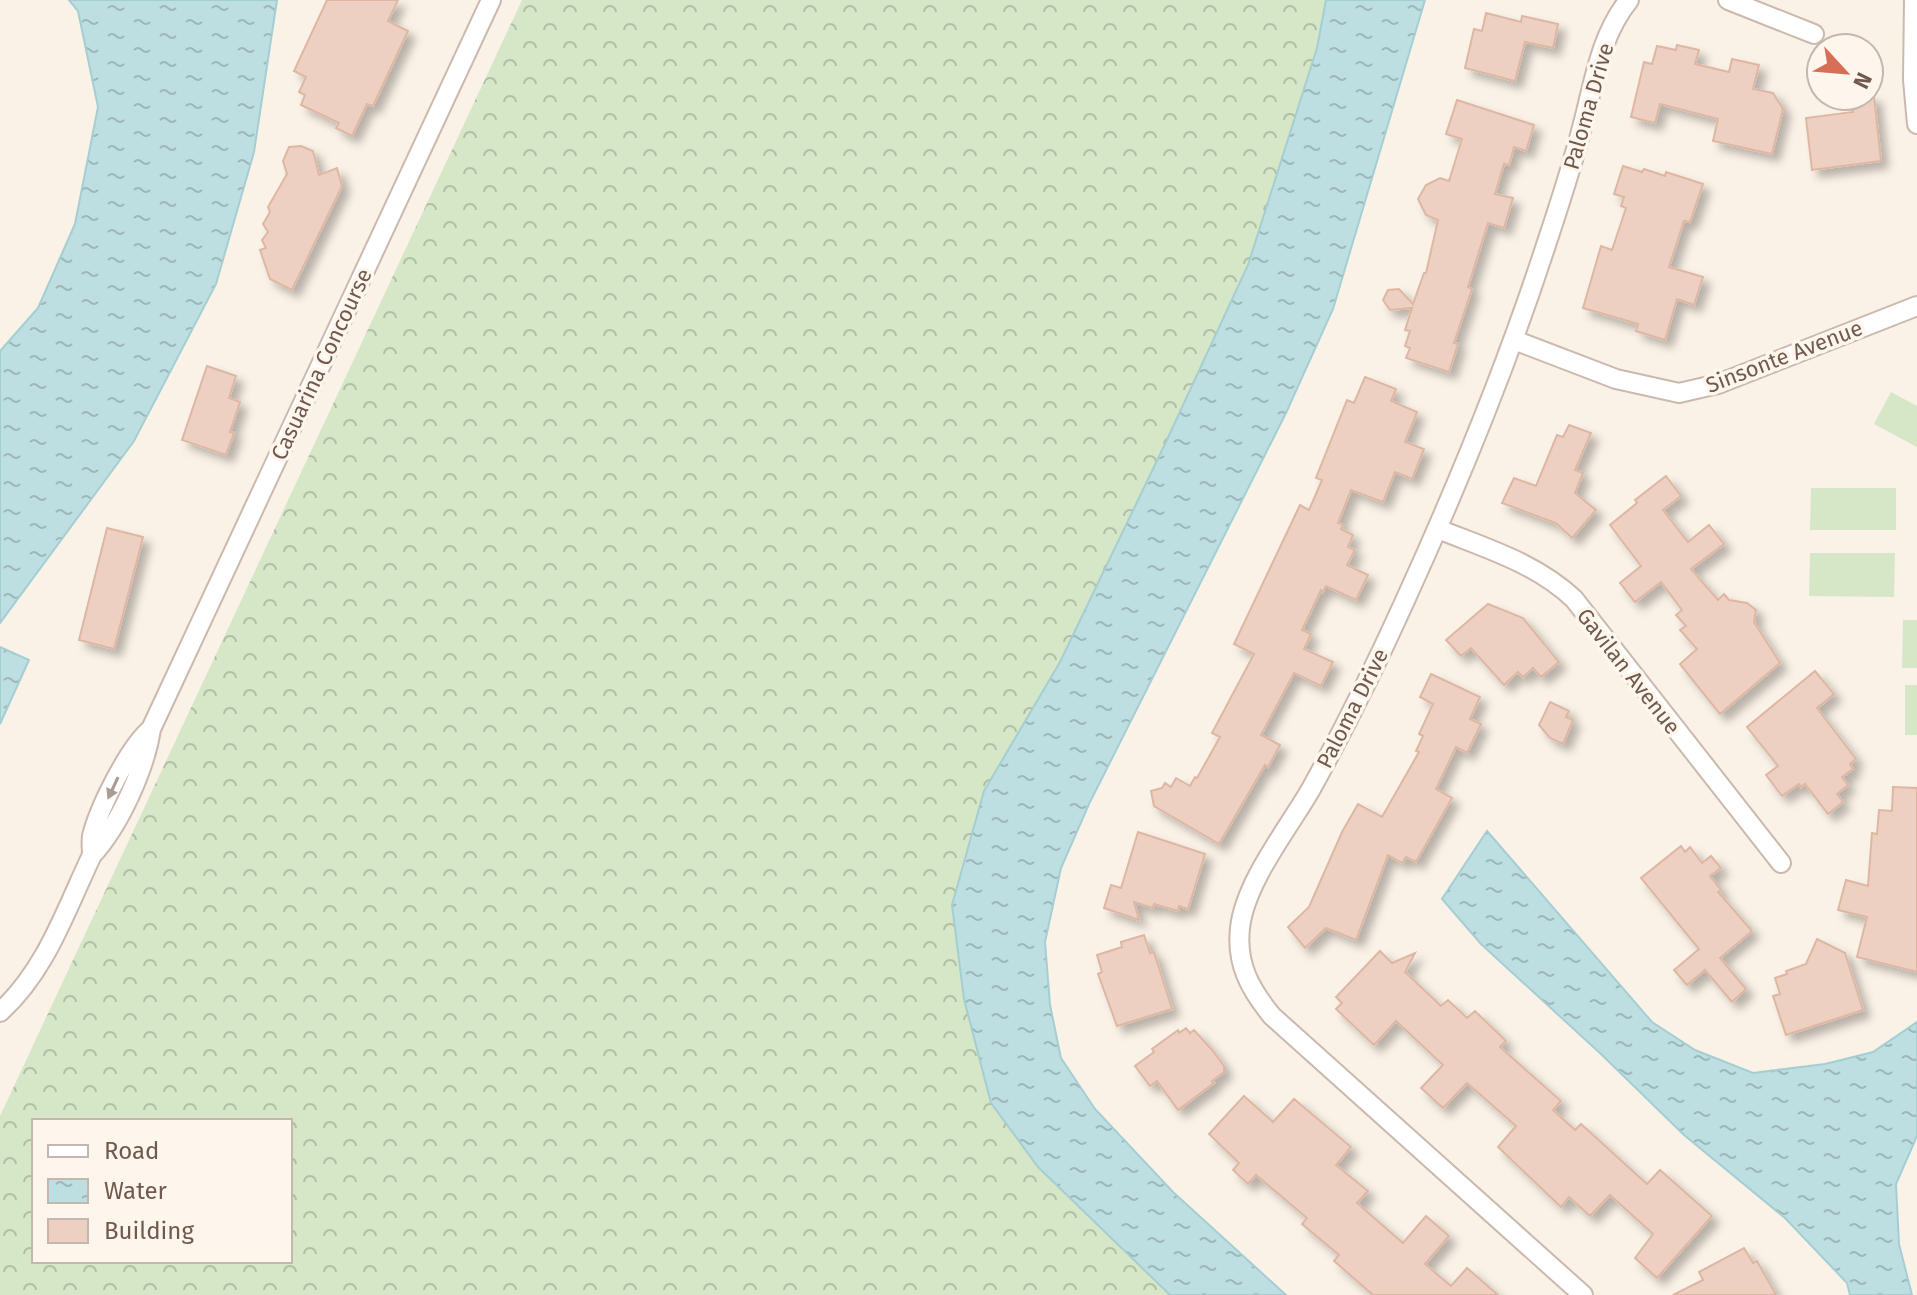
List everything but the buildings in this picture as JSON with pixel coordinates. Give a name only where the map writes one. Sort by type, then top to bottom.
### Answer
[{"type":"street","name":"Casuarina Concourse","points":[[0,1012],[22,991],[39,966],[92,855],[92,836],[112,790],[137,740],[151,729],[491,0]]},
{"type":"street","name":"Paloma Drive","points":[[1583,1295],[1272,1016],[1250,985],[1240,957],[1243,915],[1252,891],[1313,785],[1383,648],[1478,435],[1514,340],[1568,174],[1604,44],[1617,16],[1629,0]]},
{"type":"street","points":[[1728,0],[1809,32]]},
{"type":"street","points":[[1914,0],[1912,43],[1917,124]]},
{"type":"street","name":"Sinsonte Avenue","points":[[1514,340],[1616,379],[1679,393],[1718,384],[1917,306]]},
{"type":"street","name":"Gavilan Avenue","points":[[1438,529],[1527,566],[1550,579],[1574,599],[1781,863]]},
{"type":"green space","points":[[522,0],[1326,0],[1317,48],[1248,265],[1060,662],[984,791],[952,905],[1149,1276],[1170,1295],[0,1295],[0,1116]]},
{"type":"green space","points":[[1891,392],[1917,406],[1917,447],[1874,424]]},
{"type":"green space","points":[[1811,488],[1896,488],[1896,530],[1810,530]]},
{"type":"green space","points":[[1810,553],[1895,553],[1894,597],[1809,596]]},
{"type":"green space","points":[[1903,620],[1917,620],[1917,668],[1902,668]]},
{"type":"green space","points":[[1905,685],[1917,685],[1917,735],[1905,735]]},
{"type":"water","points":[[69,0],[277,0],[254,152],[216,284],[134,441],[0,623],[0,351],[38,308],[75,224],[98,107],[78,11]]},
{"type":"water","points":[[1326,0],[1425,0],[1333,309],[1286,413],[1089,804],[1061,868],[1045,942],[1050,1005],[1061,1058],[1095,1109],[1173,1192],[1286,1295],[1170,1295],[1038,1167],[991,1103],[964,999],[952,905],[984,791],[1060,662],[1248,265],[1317,48]]},
{"type":"water","points":[[0,647],[29,660],[0,724]]},
{"type":"water","points":[[1487,831],[1652,1022],[1695,1050],[1753,1073],[1825,1064],[1873,1052],[1917,1022],[1917,1136],[1896,1184],[1899,1244],[1912,1295],[1850,1295],[1847,1283],[1785,1218],[1684,1135],[1481,944],[1442,899]]}]
